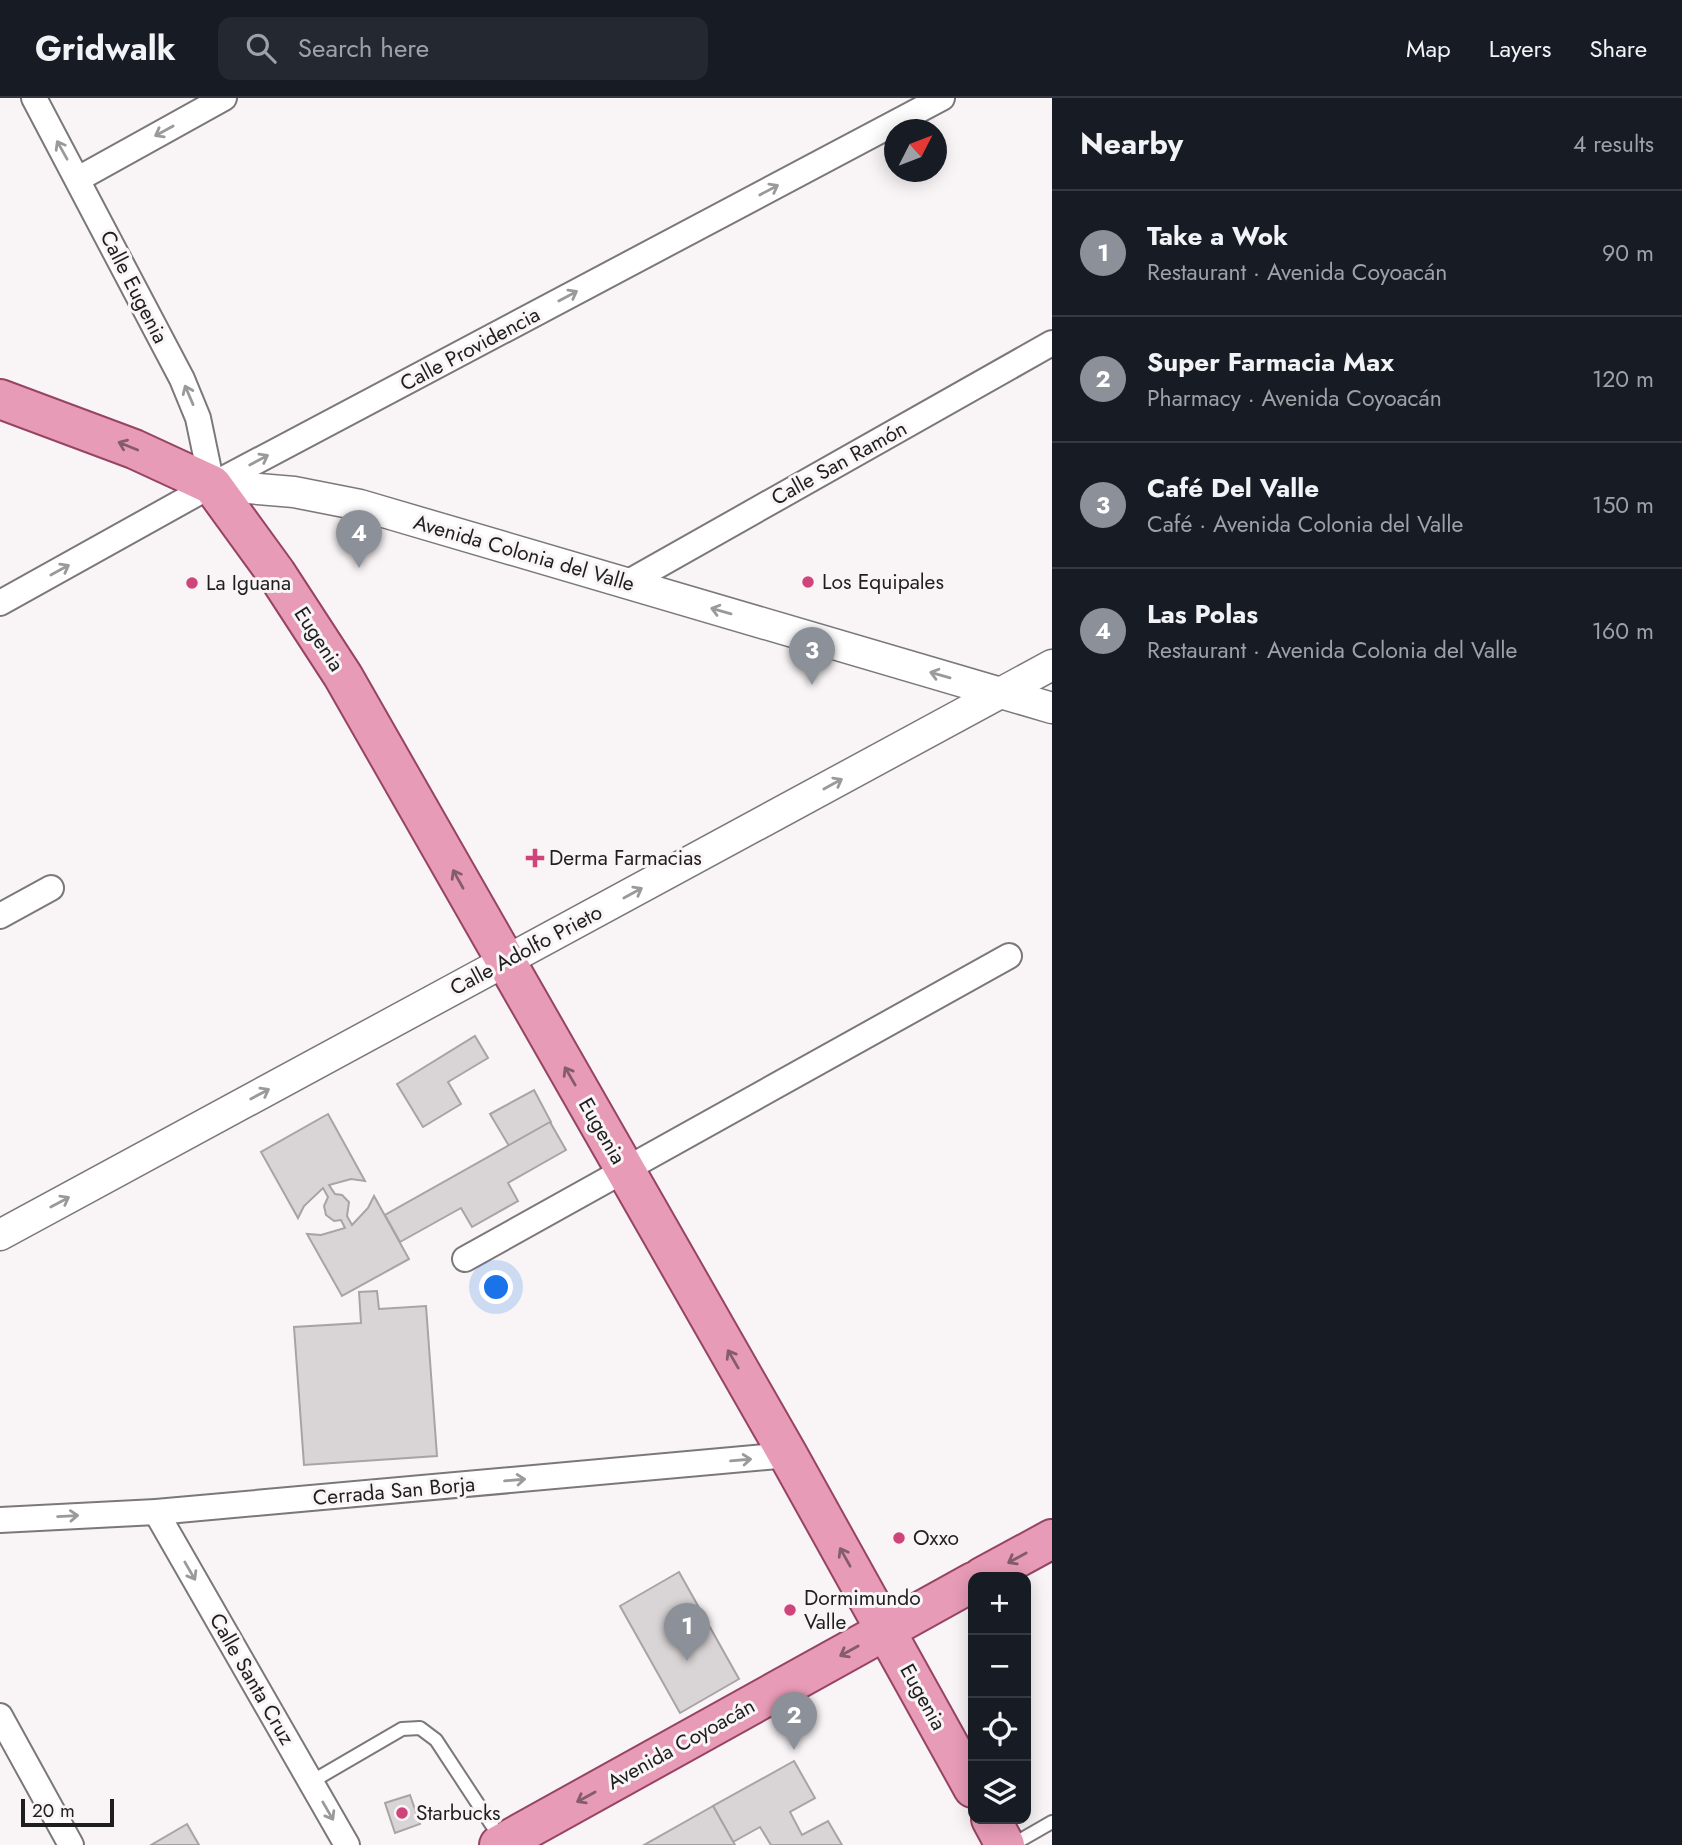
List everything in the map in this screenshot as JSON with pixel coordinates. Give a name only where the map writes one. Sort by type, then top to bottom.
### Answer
[{"type":"main road","name":"Avenida Colonia del Valle","points":[[0,399],[134,449],[212,485]]},
{"type":"main road","name":"Eugenia","points":[[212,485],[276,573],[343,676],[788,1455],[968,1779]]},
{"type":"main road","points":[[991,1572],[1052,1539]]},
{"type":"main road","name":"Avenida Coyoacán","points":[[501,1844],[968,1585]]},
{"type":"main road","points":[[994,1824],[1005,1845]]},
{"type":"street","name":"Calle Eugenia","points":[[34,98],[182,379],[198,418],[212,485]]},
{"type":"street","points":[[78,178],[224,98]]},
{"type":"street","name":"Calle Providencia","points":[[0,603],[212,485],[942,98]]},
{"type":"street","name":"Calle San Ramón","points":[[627,583],[1052,344]]},
{"type":"street","name":"Avenida Colonia del Valle","points":[[212,485],[294,492],[360,505],[1052,708]]},
{"type":"street","name":"Calle Adolfo Prieto","points":[[0,1235],[1052,665]]},
{"type":"street","points":[[0,916],[51,888]]},
{"type":"street","points":[[465,1259],[1009,956]]},
{"type":"street","name":"Cerrada San Borja","points":[[0,1520],[156,1512],[788,1455]]},
{"type":"street","name":"Calle Santa Cruz","points":[[156,1512],[347,1845]]},
{"type":"street","points":[[0,1716],[71,1845]]},
{"type":"lane","points":[[311,1782],[402,1729],[420,1728],[436,1740],[501,1844]]},
{"type":"lane","points":[[1012,1845],[1052,1822]]},
{"type":"building","points":[[475,1036],[488,1058],[448,1082],[461,1104],[423,1127],[397,1084]]},
{"type":"building","points":[[534,1090],[551,1122],[509,1146],[490,1114]]},
{"type":"building","points":[[328,1114],[365,1181],[351,1179],[329,1185],[335,1194],[342,1195],[349,1202],[347,1216],[352,1225],[368,1208],[374,1196],[409,1259],[342,1296],[307,1234],[321,1235],[345,1228],[341,1220],[334,1221],[326,1215],[324,1206],[328,1197],[323,1188],[304,1206],[298,1218],[261,1152]]},
{"type":"building","points":[[550,1122],[566,1150],[508,1183],[518,1201],[472,1227],[461,1208],[400,1242],[385,1215]]},
{"type":"building","points":[[377,1291],[379,1309],[426,1306],[437,1456],[304,1465],[294,1327],[361,1323],[359,1292]]},
{"type":"building","points":[[679,1572],[739,1679],[680,1713],[620,1606]]},
{"type":"building","points":[[794,1761],[815,1798],[790,1812],[802,1835],[828,1821],[842,1845],[771,1845],[760,1827],[733,1842],[713,1806]]},
{"type":"building","name":"Starbucks","points":[[410,1795],[420,1824],[395,1833],[385,1803]]},
{"type":"building","points":[[713,1806],[735,1845],[644,1845]]},
{"type":"building","points":[[187,1824],[199,1845],[151,1845]]},
{"type":"place","name":"Las Polas","points":[[359,568]]},
{"type":"place","name":"Los Equipales","points":[[808,582]]},
{"type":"place","name":"La Iguana","points":[[192,583]]},
{"type":"place","name":"Café Del Valle","points":[[812,685]]},
{"type":"place","name":"Derma Farmacias","points":[[535,858]]},
{"type":"place","name":"Oxxo","points":[[899,1538]]},
{"type":"place","name":"Dormimundo Valle","points":[[790,1610]]},
{"type":"place","name":"Take a Wok","points":[[687,1661]]},
{"type":"place","name":"Super Farmacia Max","points":[[794,1750]]},
{"type":"place","name":"Starbucks","points":[[402,1813]]}]
